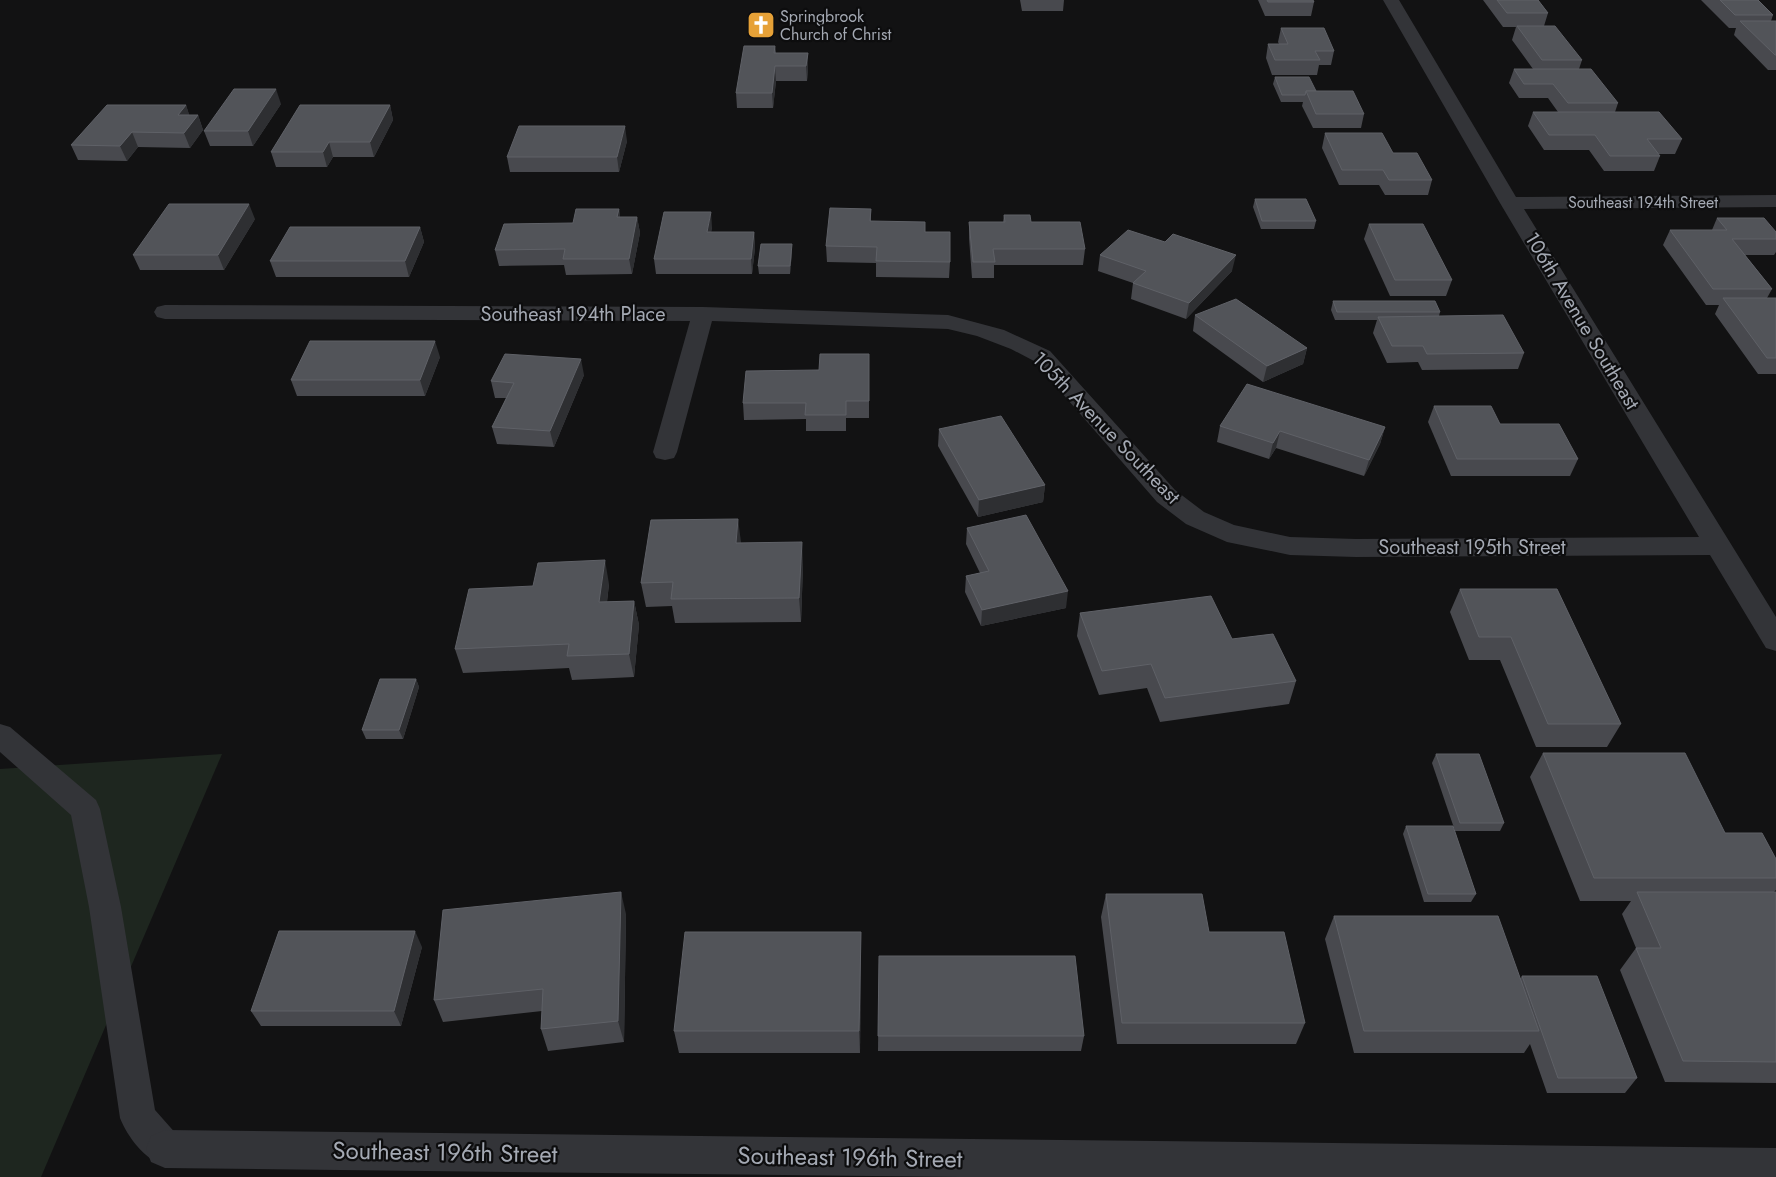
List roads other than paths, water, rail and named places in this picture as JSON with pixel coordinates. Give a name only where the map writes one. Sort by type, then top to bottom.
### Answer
[{"type":"street","name":"106th Avenue Southeast","points":[[1391,0],[1510,203],[1776,641]]},
{"type":"street","name":"Southeast 194th Street","points":[[1510,203],[1776,201]]},
{"type":"street","name":"Southeast 194th Place","points":[[165,312],[703,314],[948,322],[981,329]]},
{"type":"street","points":[[665,452],[703,314]]},
{"type":"street","name":"105th Avenue Southeast","points":[[981,329],[1017,342],[1042,356],[1166,496],[1195,518],[1227,533]]},
{"type":"street","name":"Southeast 195th Street","points":[[1227,533],[1290,546],[1356,548],[1718,546]]},
{"type":"street","name":"Southeast 196th Street","points":[[165,1149],[1776,1167]]},
{"type":"lane","points":[[0,735],[86,809],[105,907],[138,1118],[165,1149]]},
{"type":"place","name":"Springbrook Church of Christ","points":[[761,25]]}]
